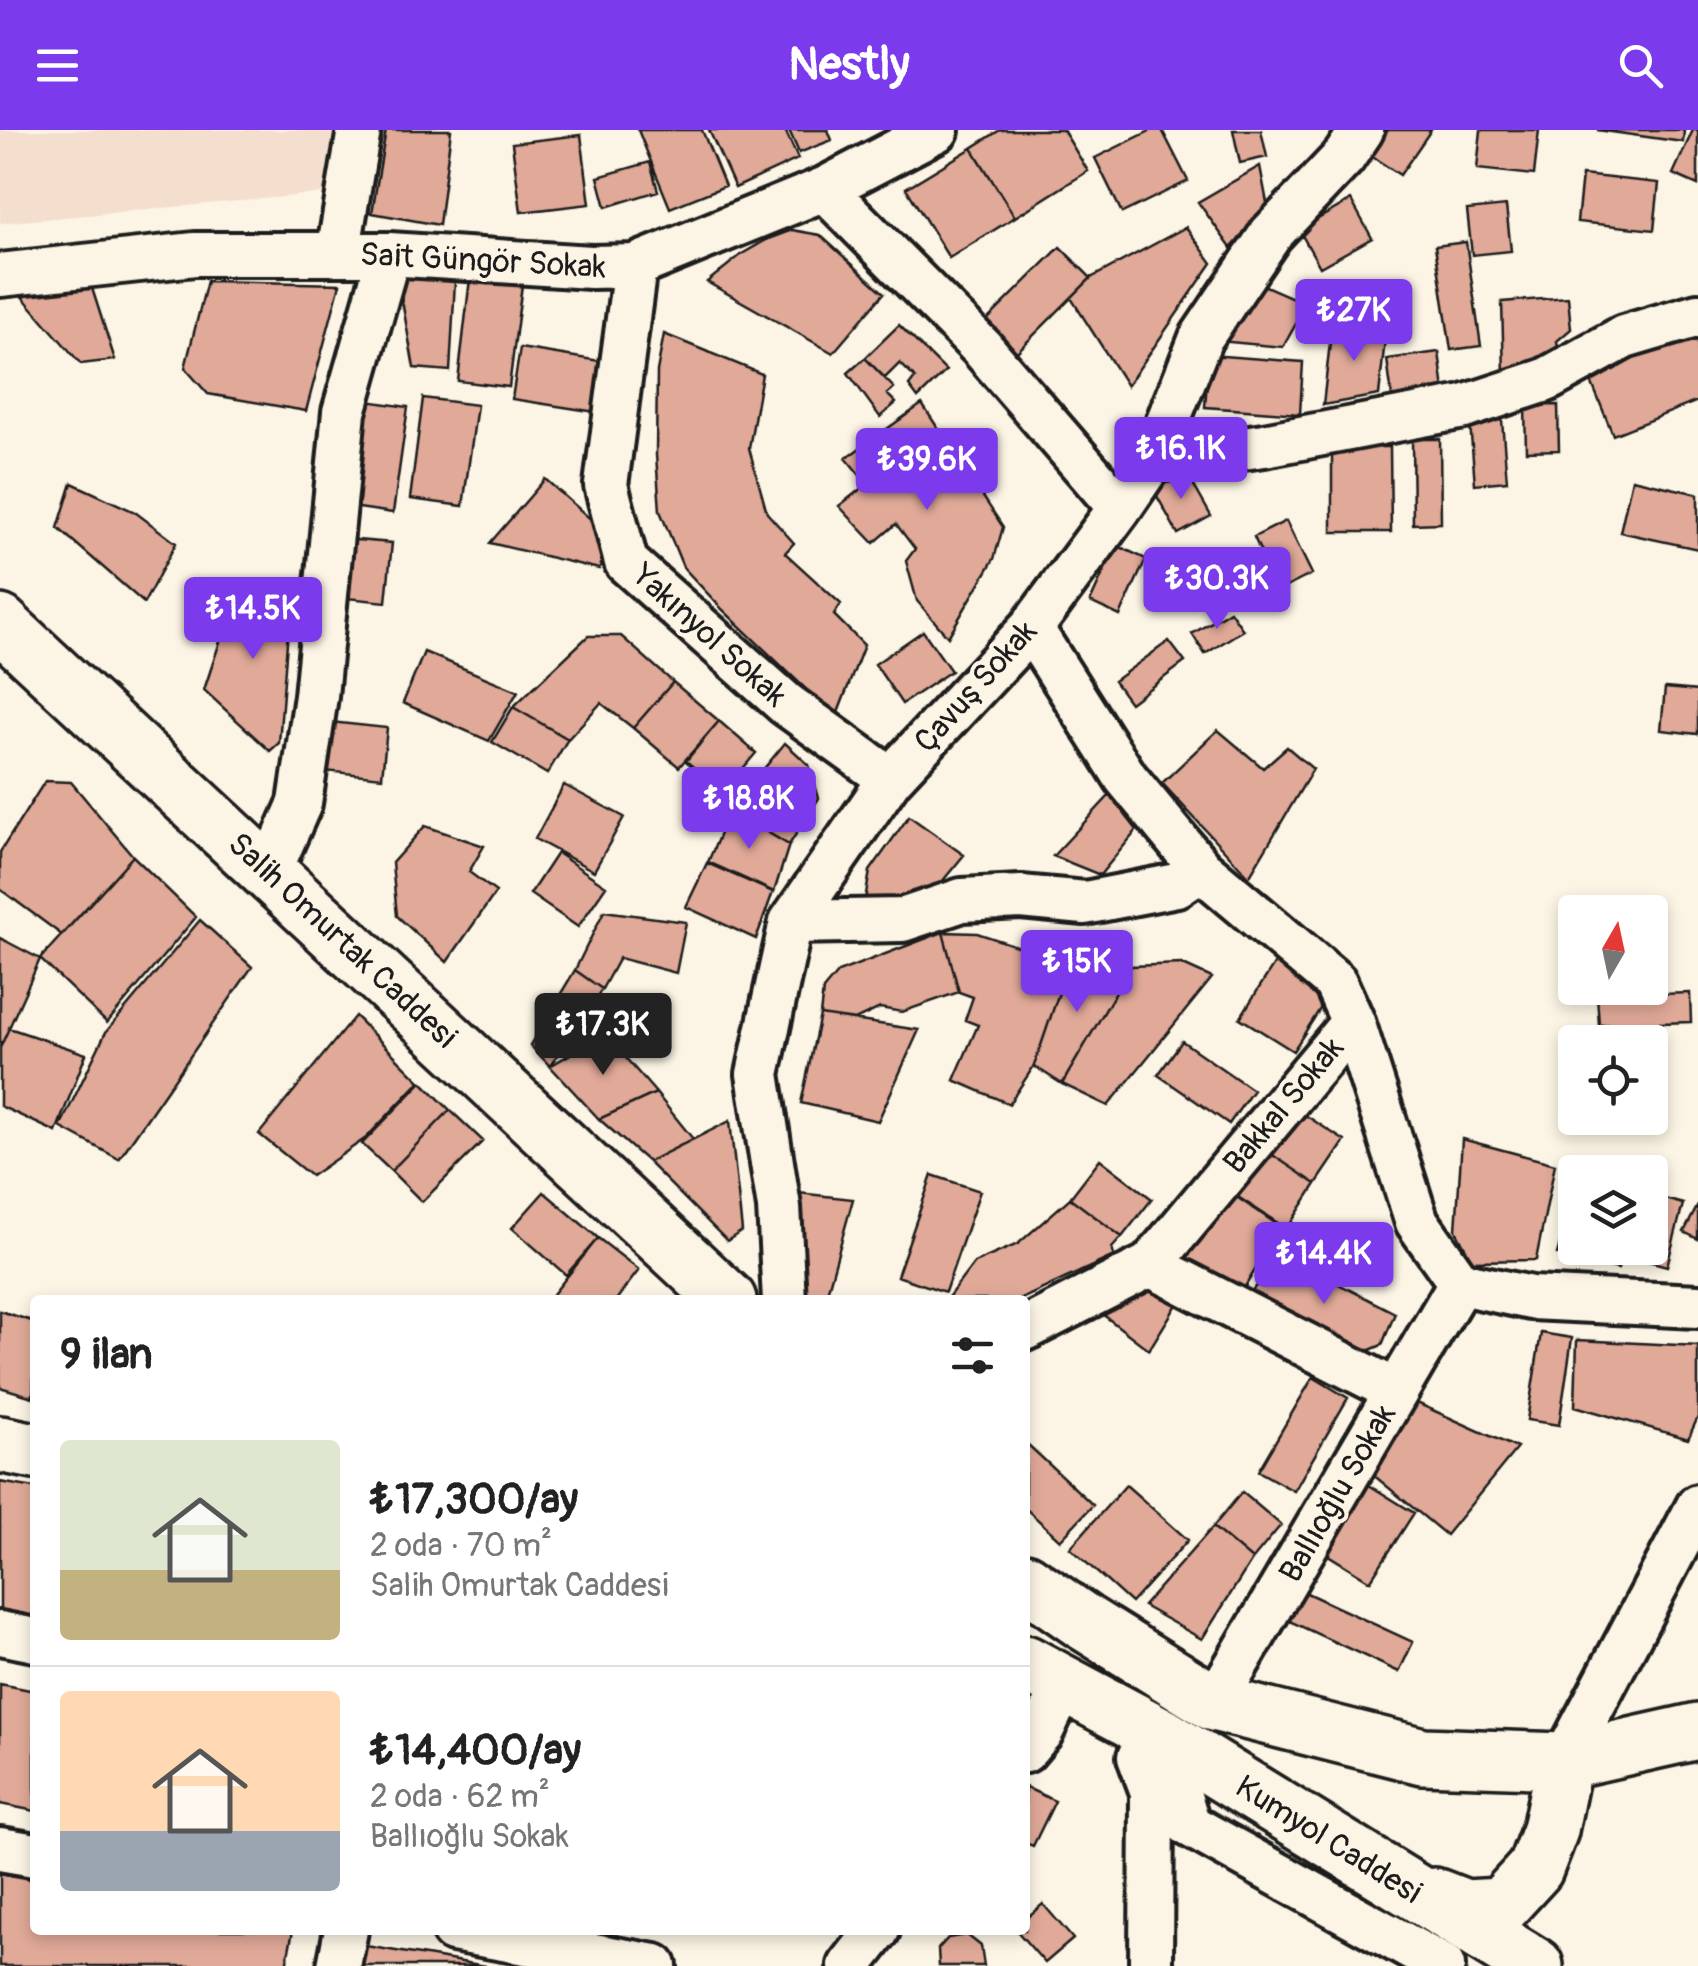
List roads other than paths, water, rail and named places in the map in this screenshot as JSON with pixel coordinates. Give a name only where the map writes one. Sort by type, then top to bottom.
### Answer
[{"type":"main road","name":"Salih Omurtak Caddesi","points":[[0,622],[723,1295]]},
{"type":"main road","points":[[0,1444],[30,1450]]},
{"type":"main road","points":[[1030,1584],[1214,1703],[1423,1756],[1564,1761],[1698,1731]]},
{"type":"main road","name":"Kumyol Caddesi","points":[[1040,1670],[1141,1724],[1535,1966]]},
{"type":"main road","points":[[1400,1884],[1465,1908],[1502,1906],[1535,1869],[1550,1830],[1564,1761]]},
{"type":"street","points":[[338,254],[359,130]]},
{"type":"street","name":"Sait Güngör Sokak","points":[[0,275],[196,254],[388,254],[592,267],[636,266],[824,190],[937,130]]},
{"type":"street","name":"Çavuş Sokak","points":[[784,1295],[779,1207],[758,1074],[791,922],[890,779],[1031,628],[1120,508],[1152,461],[1201,338],[1271,234],[1344,157],[1362,130]]},
{"type":"street","points":[[824,190],[981,347],[1120,508]]},
{"type":"street","points":[[270,871],[300,803],[316,696],[344,412],[388,254]]},
{"type":"street","name":"Yakınyol Sokak","points":[[636,266],[606,484],[626,562],[786,704],[890,779]]},
{"type":"street","points":[[1152,461],[1264,445],[1464,407],[1546,380],[1624,337],[1698,316]]},
{"type":"street","points":[[1031,628],[1126,778],[1201,869],[1334,982],[1353,1022],[1417,1222],[1460,1283],[1532,1298],[1698,1306]]},
{"type":"street","points":[[791,922],[902,920],[962,900],[1086,903],[1178,886],[1201,869]]},
{"type":"street","name":"Bakkal Sokak","points":[[1030,1326],[1150,1265],[1353,1022]]},
{"type":"street","points":[[1150,1265],[1396,1391]]},
{"type":"street","name":"Ballıoğlu Sokak","points":[[1214,1703],[1460,1283]]},
{"type":"street","points":[[1564,1761],[1698,1506]]},
{"type":"street","points":[[0,1633],[30,1639]]},
{"type":"street","points":[[1030,1745],[1042,1731],[1040,1670]]},
{"type":"street","points":[[1141,1724],[1152,1792],[1151,1966]]},
{"type":"street","points":[[1141,1724],[1189,1825],[1443,1966]]},
{"type":"street","points":[[0,1849],[30,1855]]},
{"type":"street","points":[[339,1966],[345,1935]]},
{"type":"street","points":[[481,1935],[655,1966]]},
{"type":"street","points":[[850,1966],[874,1935]]}]
